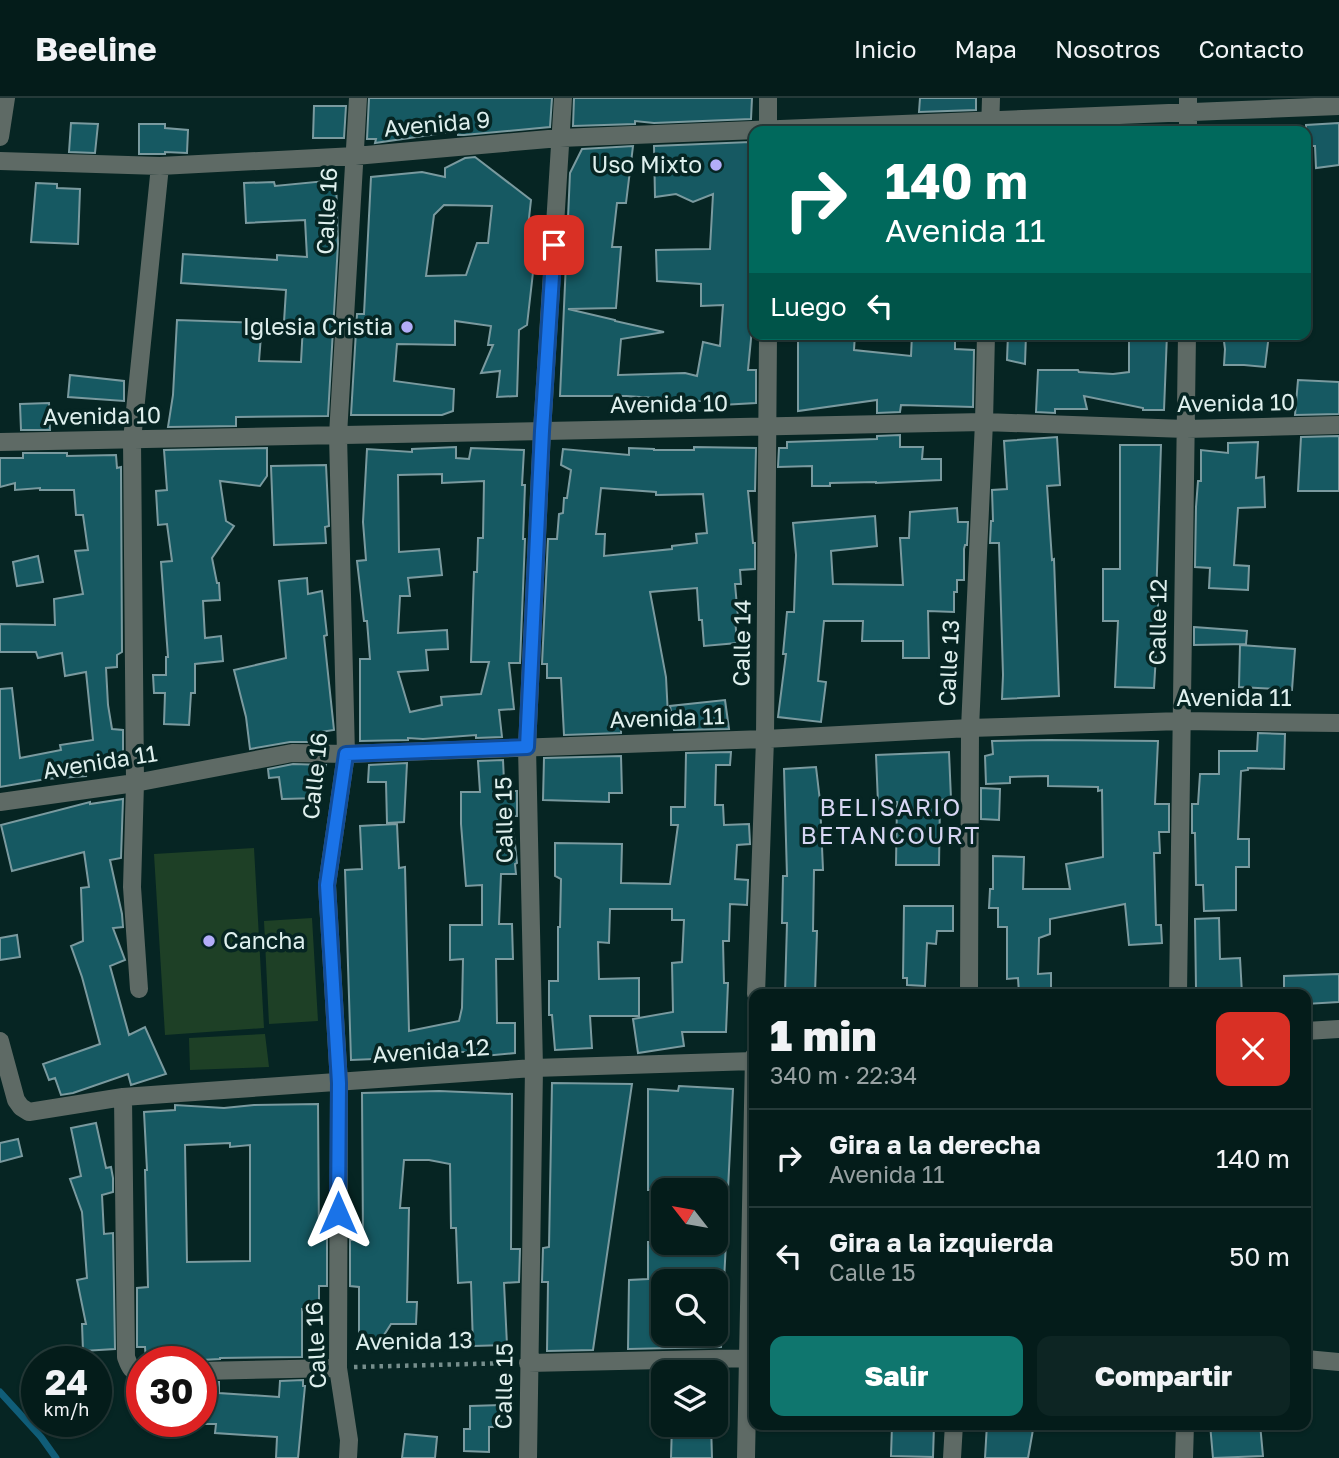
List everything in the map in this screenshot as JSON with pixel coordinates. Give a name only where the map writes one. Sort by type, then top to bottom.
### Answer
[{"type":"street","points":[[0,137],[6,98]]},
{"type":"street","name":"Calle 16","points":[[348,1458],[349,1440],[338,1368],[339,1083],[327,885],[346,754],[338,435],[358,98]]},
{"type":"street","name":"Calle 15","points":[[528,1458],[534,1068],[527,747],[542,431],[563,98]]},
{"type":"street","points":[[768,98],[768,126]]},
{"type":"street","points":[[990,126],[991,98]]},
{"type":"street","points":[[1188,105],[1188,126]]},
{"type":"street","name":"Avenida 9","points":[[990,126],[1188,105],[1339,106]]},
{"type":"street","name":"Avenida 9","points":[[0,161],[160,166],[355,156],[560,138],[749,131]]},
{"type":"street","points":[[139,989],[132,887],[135,783],[132,440],[160,166]]},
{"type":"street","name":"Calle 14","points":[[756,989],[765,739],[768,340]]},
{"type":"street","name":"Calle 13","points":[[970,989],[970,728],[986,340]]},
{"type":"street","name":"Calle 12","points":[[1178,989],[1187,340]]},
{"type":"street","name":"Avenida 10","points":[[0,442],[984,422],[1186,429],[1339,425]]},
{"type":"street","name":"Avenida 11","points":[[0,802],[135,783],[292,753],[346,754],[765,739],[970,728],[1181,721],[1339,723]]},
{"type":"street","points":[[1311,1031],[1339,1029]]},
{"type":"street","name":"Avenida 12","points":[[0,1041],[16,1100],[29,1112],[123,1097],[534,1068],[749,1059]]},
{"type":"street","points":[[123,1097],[126,1357]]},
{"type":"street","points":[[528,1363],[749,1358]]},
{"type":"street","points":[[1311,1359],[1339,1362]]},
{"type":"street","name":"Avenida 13","points":[[217,1371],[338,1368]]},
{"type":"street","points":[[746,1458],[749,1398]]},
{"type":"street","points":[[952,1458],[954,1430]]},
{"type":"street","points":[[1184,1458],[1185,1430]]},
{"type":"path","name":"Avenida 13","points":[[338,1368],[528,1363]]},
{"type":"green space","name":"Cancha","points":[[254,848],[264,1028],[165,1035],[154,854]]},
{"type":"green space","points":[[312,918],[318,1021],[269,1024],[264,921]]},
{"type":"green space","points":[[265,1034],[269,1067],[190,1070],[189,1038]]},
{"type":"building","points":[[369,98],[552,98],[550,127],[464,135],[458,135],[458,131],[375,143],[376,139],[367,139]]},
{"type":"building","points":[[574,98],[752,98],[751,119],[654,123],[635,121],[635,124],[573,126]]},
{"type":"building","points":[[920,98],[976,98],[976,110],[919,112]]},
{"type":"building","points":[[314,106],[346,106],[344,138],[313,138]]},
{"type":"building","points":[[71,123],[98,124],[95,153],[69,152]]},
{"type":"building","points":[[1339,123],[1339,165],[1316,168],[1315,146],[1311,146],[1311,126],[1306,125]]},
{"type":"building","points":[[139,124],[165,124],[165,128],[188,130],[187,153],[139,154]]},
{"type":"building","points":[[749,142],[751,340],[748,370],[756,370],[756,403],[721,405],[715,402],[626,396],[560,396],[570,173],[582,149],[633,146],[626,203],[617,203],[612,247],[621,247],[616,308],[568,309],[664,332],[621,339],[618,375],[685,373],[697,376],[703,342],[720,346],[723,305],[701,306],[701,284],[657,281],[656,250],[710,249],[713,194],[693,202],[676,194],[655,197],[654,146]]},
{"type":"building","points":[[475,157],[531,200],[526,245],[536,246],[527,325],[519,330],[517,396],[497,397],[500,371],[481,373],[493,345],[488,345],[491,326],[455,321],[455,345],[397,344],[394,381],[454,389],[453,411],[442,415],[351,415],[357,314],[364,314],[371,177],[422,172],[445,177],[445,168],[465,158]],"holes":[[[444,205],[492,206],[488,243],[477,243],[466,275],[426,276],[434,215]]]},
{"type":"building","points":[[336,180],[338,244],[328,416],[236,417],[236,426],[168,427],[173,395],[177,320],[262,323],[259,361],[301,362],[303,325],[284,322],[286,290],[181,283],[183,254],[277,260],[277,255],[307,257],[305,220],[246,223],[244,183],[274,182],[275,186]]},
{"type":"building","points":[[36,183],[57,184],[57,188],[80,189],[78,244],[31,242]]},
{"type":"building","points":[[798,340],[855,340],[854,350],[911,356],[912,340],[955,340],[955,349],[974,350],[973,407],[901,405],[900,412],[877,413],[877,400],[798,411]]},
{"type":"building","points":[[1008,340],[1026,340],[1025,364],[1007,360]]},
{"type":"building","points":[[1129,340],[1167,340],[1164,410],[1143,410],[1084,396],[1087,409],[1055,409],[1055,413],[1036,412],[1038,370],[1078,370],[1113,374],[1129,372]]},
{"type":"building","points":[[1224,340],[1268,340],[1265,367],[1224,365]]},
{"type":"building","points":[[70,375],[124,381],[124,401],[68,397]]},
{"type":"building","points":[[1298,380],[1339,382],[1339,414],[1295,415]]},
{"type":"building","points":[[49,403],[50,430],[21,430],[20,404]]},
{"type":"building","points":[[900,435],[900,447],[923,447],[922,459],[941,459],[941,480],[830,483],[830,486],[812,486],[812,466],[778,467],[779,448],[787,448],[787,442],[877,439],[877,436]]},
{"type":"building","points":[[1339,436],[1339,491],[1298,491],[1301,437]]},
{"type":"building","points":[[1057,437],[1060,485],[1047,486],[1052,560],[1054,559],[1059,696],[1002,699],[999,543],[990,543],[993,521],[992,490],[1007,489],[1004,441]]},
{"type":"building","points":[[1258,442],[1256,478],[1264,477],[1265,507],[1238,508],[1234,565],[1249,566],[1248,590],[1209,588],[1210,568],[1195,567],[1201,450],[1228,453],[1228,443]]},
{"type":"building","points":[[1120,445],[1161,445],[1154,688],[1115,687],[1118,621],[1103,621],[1103,569],[1120,569]]},
{"type":"building","points":[[456,447],[456,458],[469,459],[471,448],[524,450],[522,485],[525,485],[525,539],[520,663],[509,663],[514,709],[499,710],[502,737],[476,738],[476,735],[360,741],[360,659],[370,659],[357,561],[366,560],[363,522],[367,449],[412,452],[412,449]],"holes":[[[442,474],[442,483],[484,481],[483,538],[478,538],[477,572],[474,572],[471,662],[489,662],[481,694],[441,697],[442,705],[410,712],[398,672],[428,670],[426,650],[448,649],[447,630],[398,633],[400,596],[410,596],[408,578],[442,575],[439,549],[399,552],[398,475]]]},
{"type":"building","points":[[694,447],[756,448],[755,491],[748,491],[755,543],[755,569],[740,570],[741,584],[735,584],[737,643],[704,646],[697,588],[650,592],[666,677],[668,716],[629,718],[629,729],[621,729],[621,733],[564,735],[561,678],[547,678],[547,664],[542,664],[548,539],[557,539],[559,514],[563,513],[571,470],[561,465],[563,449],[629,455],[629,448],[694,450]],"holes":[[[601,488],[656,492],[656,495],[703,494],[707,533],[696,534],[697,543],[672,546],[672,549],[604,556],[605,534],[596,534]]]},
{"type":"building","points":[[267,448],[267,476],[260,486],[220,481],[226,521],[234,526],[212,558],[219,583],[220,600],[203,601],[205,638],[221,636],[223,661],[195,664],[195,693],[191,693],[189,725],[164,724],[165,693],[154,693],[153,675],[166,675],[168,657],[161,562],[172,561],[167,524],[158,525],[156,491],[167,490],[164,450]]},
{"type":"building","points":[[23,453],[116,455],[117,468],[121,467],[122,652],[117,655],[117,667],[106,668],[112,729],[123,730],[123,763],[85,771],[86,776],[0,787],[0,689],[12,688],[20,758],[61,750],[60,745],[93,740],[86,672],[65,676],[62,653],[38,658],[36,652],[0,652],[0,624],[55,625],[54,599],[83,594],[75,551],[88,550],[83,515],[76,515],[74,490],[15,490],[15,483],[0,487],[0,458],[23,458]]},
{"type":"building","points":[[326,465],[329,526],[325,527],[326,543],[274,545],[271,466]]},
{"type":"building","points":[[957,508],[958,522],[968,522],[967,545],[964,549],[964,580],[957,580],[954,612],[928,611],[929,658],[903,658],[903,641],[862,641],[863,621],[824,621],[818,681],[826,682],[821,722],[778,717],[786,654],[783,654],[787,612],[794,612],[796,555],[793,523],[875,516],[877,546],[831,551],[833,584],[903,585],[900,538],[909,538],[910,512]]},
{"type":"building","points":[[38,556],[43,582],[17,586],[13,562]]},
{"type":"building","points":[[307,578],[308,594],[322,591],[334,730],[320,732],[322,742],[290,742],[250,749],[246,717],[234,670],[286,658],[279,581]]},
{"type":"building","points":[[1194,627],[1247,631],[1246,644],[1194,645]]},
{"type":"building","points":[[1240,645],[1295,649],[1292,690],[1239,687]]},
{"type":"building","points":[[725,700],[729,729],[674,730],[670,706]]},
{"type":"building","points":[[1258,733],[1285,734],[1284,769],[1248,768],[1241,771],[1238,839],[1249,839],[1249,867],[1236,867],[1236,910],[1204,911],[1203,885],[1196,885],[1195,833],[1192,833],[1192,804],[1198,804],[1200,774],[1219,774],[1219,751],[1257,751]]},
{"type":"building","points":[[992,741],[1158,741],[1155,804],[1169,804],[1169,832],[1159,832],[1160,853],[1154,853],[1156,925],[1161,925],[1162,943],[1129,945],[1125,904],[1050,919],[1050,934],[1039,938],[1038,974],[1051,973],[1051,989],[1019,989],[1018,978],[1007,979],[1007,927],[998,927],[998,908],[989,908],[990,889],[993,889],[993,856],[1024,857],[1023,889],[1070,889],[1066,864],[1103,857],[1102,790],[1098,791],[1098,787],[1048,786],[1048,776],[1010,777],[1010,783],[986,784],[985,756],[993,754]]},
{"type":"building","points":[[731,752],[730,765],[716,765],[715,805],[723,805],[724,825],[749,824],[750,844],[737,845],[735,879],[748,880],[747,905],[730,904],[729,941],[723,941],[724,983],[728,983],[726,1032],[682,1032],[684,1046],[638,1053],[633,1019],[673,1012],[672,963],[682,962],[684,920],[672,920],[672,909],[610,909],[609,943],[598,942],[599,979],[639,978],[639,1016],[590,1016],[592,1048],[555,1050],[552,1015],[549,1015],[549,981],[558,981],[561,879],[555,876],[555,843],[622,844],[621,883],[670,884],[678,825],[671,825],[671,807],[685,807],[686,753]]},
{"type":"building","points":[[949,752],[951,799],[940,800],[939,865],[896,865],[897,802],[878,803],[876,755]]},
{"type":"building","points":[[621,756],[622,793],[609,793],[609,802],[543,800],[544,758]]},
{"type":"building","points":[[503,760],[507,791],[517,791],[517,816],[512,816],[517,863],[516,874],[501,874],[499,924],[512,924],[513,959],[496,959],[497,1023],[515,1023],[515,1053],[484,1056],[484,1052],[461,1052],[426,1058],[351,1060],[345,870],[362,869],[360,826],[397,824],[399,868],[405,867],[409,1031],[459,1021],[462,1008],[463,959],[450,960],[450,925],[482,925],[482,885],[466,886],[461,792],[480,792],[478,761]]},
{"type":"building","points":[[407,763],[404,822],[387,823],[386,782],[368,782],[369,765]]},
{"type":"building","points":[[293,764],[326,765],[326,771],[315,772],[321,798],[282,799],[279,777],[269,778],[268,769]]},
{"type":"building","points":[[816,767],[823,870],[814,870],[813,931],[817,931],[815,989],[785,989],[787,923],[782,923],[783,876],[787,876],[784,769]]},
{"type":"building","points":[[981,788],[1000,789],[999,820],[981,819]]},
{"type":"building","points":[[123,799],[121,858],[110,860],[123,927],[113,928],[125,960],[110,966],[129,1035],[145,1027],[166,1074],[131,1085],[128,1074],[61,1095],[55,1078],[49,1080],[43,1064],[100,1044],[71,946],[83,941],[81,888],[89,887],[84,852],[12,871],[1,825],[90,802]]},
{"type":"building","points":[[904,906],[953,906],[953,931],[937,931],[936,944],[927,943],[925,986],[907,985],[907,978],[903,978]]},
{"type":"building","points":[[1219,918],[1220,959],[1240,958],[1242,989],[1196,988],[1195,919]]},
{"type":"building","points":[[17,935],[20,957],[0,960],[0,938]]},
{"type":"building","points":[[1339,974],[1339,1002],[1311,1004],[1311,989],[1284,989],[1284,976]]},
{"type":"building","points":[[552,1083],[632,1084],[593,1350],[547,1351],[548,1282],[542,1282],[543,1248],[549,1247]]},
{"type":"building","points":[[679,1086],[733,1089],[728,1190],[728,1178],[651,1178],[651,1190],[648,1190],[648,1089],[678,1091]]},
{"type":"building","points":[[439,1091],[512,1094],[511,1249],[520,1249],[519,1282],[504,1283],[507,1345],[473,1346],[471,1282],[458,1283],[456,1228],[451,1228],[450,1164],[429,1160],[404,1160],[400,1208],[409,1208],[407,1302],[417,1302],[416,1324],[391,1324],[377,1346],[359,1334],[359,1287],[350,1286],[350,1240],[363,1240],[362,1093]]},
{"type":"building","points":[[318,1104],[319,1239],[327,1239],[327,1286],[319,1286],[319,1309],[302,1309],[302,1357],[217,1359],[217,1346],[137,1346],[137,1288],[148,1287],[144,1112],[175,1110],[175,1105],[224,1108]],"holes":[[[185,1145],[250,1145],[250,1261],[187,1262]]]},
{"type":"building","points":[[96,1123],[106,1168],[111,1167],[113,1192],[102,1195],[104,1234],[113,1233],[115,1349],[112,1349],[112,1346],[83,1346],[82,1324],[86,1324],[77,1280],[87,1278],[82,1212],[70,1179],[81,1176],[71,1128]]},
{"type":"building","points":[[18,1139],[22,1156],[0,1162],[0,1143]]},
{"type":"building","points":[[648,1242],[651,1242],[651,1255],[725,1255],[725,1269],[651,1269],[651,1346],[721,1347],[628,1349],[629,1280],[648,1279]]},
{"type":"building","points":[[303,1380],[305,1386],[298,1458],[276,1458],[277,1437],[217,1433],[217,1382],[219,1393],[279,1397],[280,1381]]},
{"type":"building","points":[[501,1405],[501,1427],[489,1427],[489,1452],[464,1451],[464,1429],[470,1429],[470,1406]]},
{"type":"building","points":[[892,1430],[934,1430],[933,1457],[891,1456]]},
{"type":"building","points":[[987,1430],[1033,1430],[1028,1458],[985,1458]]},
{"type":"building","points":[[1211,1430],[1261,1430],[1263,1456],[1213,1458]]},
{"type":"building","points":[[405,1434],[437,1437],[435,1458],[402,1458]]},
{"type":"building","points":[[672,1437],[711,1437],[712,1458],[671,1458]]},
{"type":"waterway","points":[[0,1392],[41,1437],[56,1458]]},
{"type":"place","name":"Uso Mixto","points":[[716,165]]},
{"type":"place","name":"Iglesia Cristia","points":[[407,327]]},
{"type":"place","name":"Cancha","points":[[209,941]]},
{"type":"district","name":"BELISARIO BETANCOURT","points":[[891,822]]},
{"type":"route","points":[[338,1213],[339,1083],[327,885],[346,754],[527,747],[554,245]]}]
